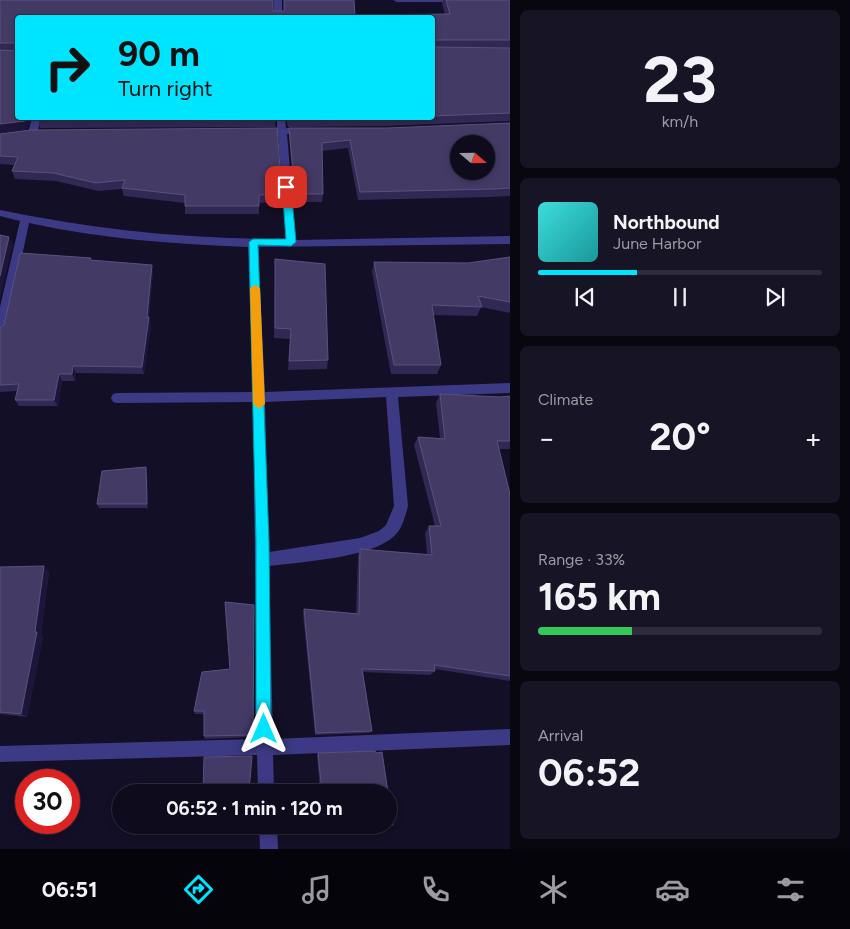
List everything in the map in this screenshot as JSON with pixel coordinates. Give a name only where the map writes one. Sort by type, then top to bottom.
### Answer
[{"type":"street","points":[[278,0],[278,15]]},
{"type":"street","points":[[397,0],[485,0]]},
{"type":"street","points":[[33,133],[36,120]]},
{"type":"street","points":[[280,120],[291,242]]},
{"type":"street","points":[[251,131],[318,131]]},
{"type":"street","points":[[0,213],[88,230],[166,238],[253,242],[510,240]]},
{"type":"street","points":[[0,332],[25,219]]},
{"type":"street","points":[[253,242],[263,560],[266,784]]},
{"type":"street","points":[[117,398],[259,396],[510,388]]},
{"type":"street","points":[[263,560],[366,544],[385,536],[396,523],[401,506],[392,392]]},
{"type":"street","points":[[0,754],[264,747],[510,737]]},
{"type":"street","points":[[268,834],[269,849]]},
{"type":"building","points":[[0,0],[273,0],[273,11],[284,11],[284,0],[354,0],[355,15],[15,15],[15,43],[0,43]]},
{"type":"building","points":[[446,0],[510,0],[510,40],[435,40],[435,15],[355,15],[450,14]]},
{"type":"building","points":[[435,47],[510,48],[510,113],[435,116]]},
{"type":"building","points":[[0,50],[15,51],[15,120],[25,121],[0,124]]},
{"type":"building","points":[[510,123],[510,188],[360,192],[350,140],[322,143],[323,194],[295,194],[289,128],[386,128]]},
{"type":"building","points":[[277,128],[282,194],[259,195],[259,206],[185,206],[185,195],[122,188],[125,180],[96,183],[53,173],[12,171],[18,157],[0,156],[0,134],[30,130]]},
{"type":"building","points":[[0,235],[9,237],[0,276]]},
{"type":"building","points":[[20,253],[152,265],[147,317],[149,317],[142,367],[73,366],[72,374],[59,374],[54,400],[15,400],[19,384],[0,385],[0,328],[4,325]]},
{"type":"building","points":[[510,257],[510,302],[478,296],[482,307],[432,305],[441,365],[394,365],[374,262],[468,263]]},
{"type":"building","points":[[275,259],[325,264],[328,360],[289,361],[291,329],[275,328]]},
{"type":"building","points":[[440,394],[510,396],[510,441],[497,441],[510,494],[510,676],[434,665],[435,671],[362,669],[372,731],[316,733],[304,609],[359,614],[360,549],[432,555],[429,526],[441,526],[418,437],[445,439]]},
{"type":"building","points":[[146,467],[147,504],[97,504],[102,471]]},
{"type":"building","points":[[44,566],[35,632],[37,632],[21,714],[0,712],[0,567]]},
{"type":"building","points":[[225,602],[254,605],[253,735],[204,736],[204,711],[194,711],[202,672],[230,669]]},
{"type":"building","points":[[382,752],[387,784],[321,784],[318,753]]},
{"type":"building","points":[[252,756],[250,784],[203,784],[204,757]]},
{"type":"slow traffic","points":[[255,288],[259,404]]},
{"type":"route","points":[[264,729],[259,396],[253,242],[291,242],[286,187]]}]
